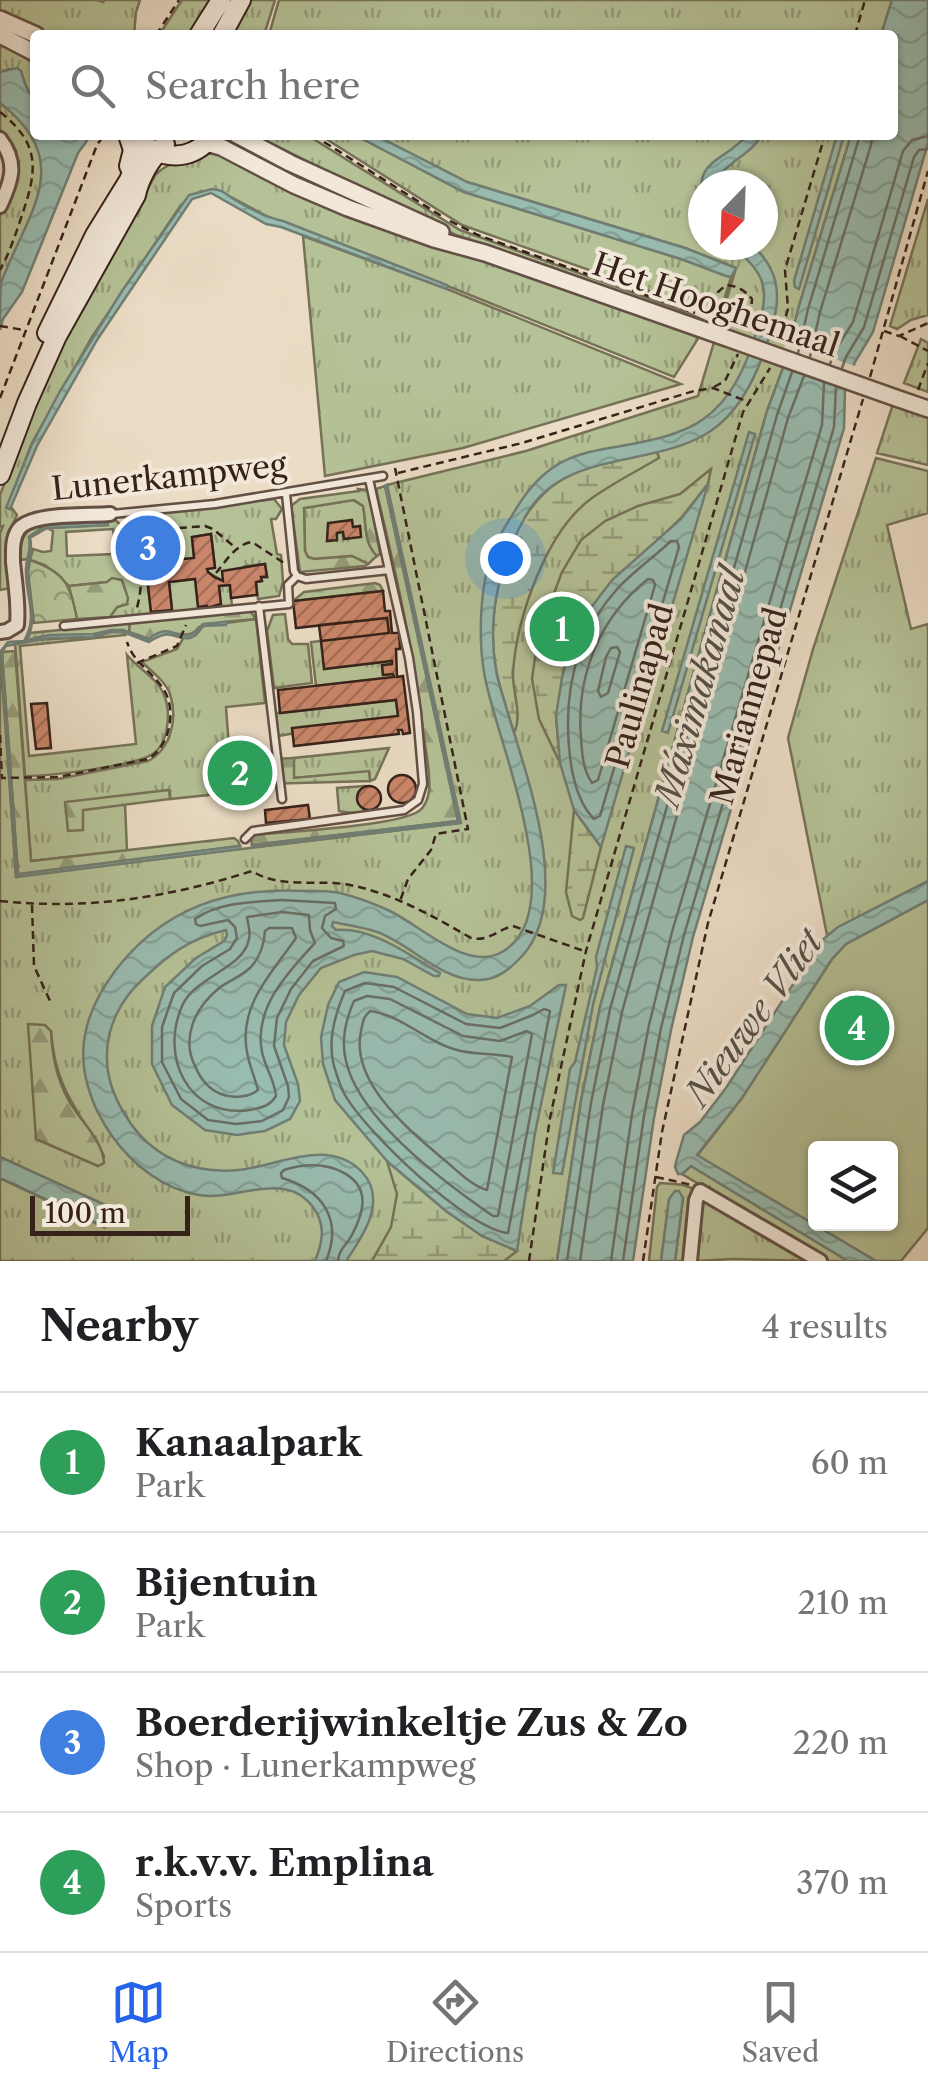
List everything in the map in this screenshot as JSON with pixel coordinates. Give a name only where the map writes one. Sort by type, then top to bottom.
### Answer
[{"type":"main road","points":[[214,30],[221,0]]},
{"type":"main road","points":[[215,30],[240,0]]},
{"type":"main road","points":[[0,475],[57,336],[148,143],[182,146],[196,140]]},
{"type":"main road","points":[[0,440],[40,346],[95,235],[128,192]]},
{"type":"street","points":[[0,19],[30,32]]},
{"type":"street","points":[[0,35],[30,50]]},
{"type":"street","points":[[0,138],[9,151],[12,176],[0,206]]},
{"type":"street","name":"Het Hooghemaal","points":[[214,140],[294,185],[348,208],[928,409]]},
{"type":"street","name":"Het Hooghemaal","points":[[223,140],[243,145],[254,141],[486,253]]},
{"type":"street","name":"Lunerkampweg","points":[[0,632],[17,625],[13,543],[26,522],[110,514]]},
{"type":"street","points":[[690,1261],[700,1191],[820,1261]]},
{"type":"lane","name":"Lunerkampweg","points":[[110,514],[216,504],[383,476]]},
{"type":"lane","points":[[245,839],[253,831],[404,810],[418,800],[423,784],[409,658],[369,479]]},
{"type":"lane","points":[[64,626],[290,604],[288,585],[296,573],[286,494]]},
{"type":"lane","points":[[296,573],[306,579],[390,570]]},
{"type":"lane","points":[[259,606],[282,799]]},
{"type":"path","points":[[159,30],[179,0]]},
{"type":"path","points":[[856,30],[865,0]]},
{"type":"path","points":[[0,398],[100,140]]},
{"type":"path","name":"Het Hooghemaal","points":[[321,140],[461,228],[708,318],[718,292]]},
{"type":"path","points":[[774,354],[788,309],[785,270],[824,140]]},
{"type":"path","name":"Mariannepad","points":[[643,1261],[662,1132],[708,923],[928,171]]},
{"type":"path","points":[[899,336],[928,323]]},
{"type":"path","points":[[0,326],[25,330]]},
{"type":"path","points":[[884,331],[928,351]]},
{"type":"path","points":[[918,392],[928,364]]},
{"type":"path","name":"Paulinapad","points":[[529,1261],[550,1118],[586,952],[747,402],[770,368]]},
{"type":"path","points":[[400,901],[408,878],[431,850],[436,834],[468,829],[395,471],[522,443],[713,388],[747,402]]},
{"type":"path","points":[[127,532],[204,526],[237,549]]},
{"type":"path","points":[[124,538],[140,568],[142,590],[134,619]]},
{"type":"path","points":[[216,574],[237,549],[252,542],[296,573]]},
{"type":"path","points":[[137,663],[177,646],[184,633]]},
{"type":"path","points":[[0,735],[2,778],[58,777],[156,755],[167,740],[168,696],[137,663],[127,642]]},
{"type":"path","points":[[0,901],[84,905],[161,895],[252,871],[274,880],[356,886],[400,901],[471,938],[480,940],[504,928],[520,927],[586,952]]},
{"type":"path","points":[[32,904],[34,966],[50,1000]]},
{"type":"path","points":[[654,1177],[682,1182],[700,1191]]},
{"type":"green space","points":[[0,0],[140,0],[134,30],[35,30],[0,14]]},
{"type":"green space","points":[[182,0],[214,0],[197,30],[162,30]]},
{"type":"green space","points":[[248,0],[275,0],[266,30],[233,30]]},
{"type":"green space","points":[[279,0],[892,0],[883,30],[270,30]]},
{"type":"green space","points":[[0,42],[30,61],[30,94],[21,71],[0,72]]},
{"type":"green space","points":[[0,103],[28,128],[30,140],[36,144],[42,179],[21,245],[0,286],[0,216],[18,175],[16,151],[0,129]]},
{"type":"green space","points":[[265,140],[315,140],[460,230],[707,322],[456,235]]},
{"type":"green space","points":[[328,140],[365,140],[464,192],[731,277],[719,316],[462,225]]},
{"type":"green space","points":[[385,140],[849,140],[767,411],[600,1007],[581,1101],[557,1261],[0,1261],[0,1178],[104,1227],[111,1209],[0,1157],[0,651],[16,876],[460,823],[387,485],[526,451],[698,396],[736,268],[716,260],[778,260],[778,170],[688,170],[688,249],[467,182]],"holes":[[[51,1031],[57,1068],[104,1156],[98,1166],[36,1139]]]},
{"type":"green space","points":[[218,153],[347,211],[699,337],[674,377],[270,218],[227,195],[201,191],[181,205],[92,337],[32,443],[7,507],[17,515],[9,542],[11,588],[0,590],[0,495],[64,340],[156,174],[185,159]]},
{"type":"green space","points":[[928,199],[928,315],[897,329],[890,326]]},
{"type":"green space","points":[[303,236],[447,289],[681,384],[463,448],[325,476]]},
{"type":"green space","points":[[921,339],[928,343],[928,392],[904,383]]},
{"type":"green space","points":[[893,404],[928,416],[928,465],[877,453]]},
{"type":"green space","points":[[657,452],[659,458],[592,498],[561,531],[548,553],[528,601],[516,650],[513,680],[518,718],[514,733],[493,649],[496,594],[512,540],[525,516],[561,480],[595,465]]},
{"type":"green space","points":[[876,458],[928,471],[928,513],[887,525],[911,629],[928,624],[928,881],[827,935],[788,738]]},
{"type":"green space","points":[[711,469],[708,484],[649,549],[556,715],[560,763],[539,719],[532,679],[538,636],[562,572],[581,540],[605,521],[680,494]]},
{"type":"green space","points":[[385,486],[458,821],[252,845],[253,835],[388,821],[421,809],[427,799],[429,768],[414,669],[376,489]]},
{"type":"green space","points":[[367,490],[370,497],[380,554],[377,556],[369,545],[363,506],[354,500],[304,508],[308,557],[352,556],[368,564],[300,572],[291,506],[300,499]]},
{"type":"green space","points":[[274,499],[282,509],[276,519],[271,519],[277,554],[281,555],[283,582],[279,596],[258,599],[256,582],[267,577],[265,564],[245,566],[223,581],[208,572],[207,569],[215,567],[211,534],[192,537],[194,558],[165,561],[161,532],[153,532],[152,526],[131,528],[139,515]]},
{"type":"green space","points":[[353,500],[363,506],[367,539],[377,556],[368,564],[352,556],[308,557],[304,508]]},
{"type":"green space","points":[[112,517],[122,526],[117,537],[113,529],[66,532],[67,556],[114,554],[114,547],[132,545],[131,535],[142,534],[151,612],[172,610],[169,582],[195,579],[208,607],[219,586],[230,585],[232,606],[81,623],[79,620],[110,617],[117,607],[127,604],[107,582],[69,586],[45,565],[30,560],[33,549],[51,551],[53,531],[47,528],[107,525],[46,525],[29,537],[28,559],[19,560],[21,543],[25,534],[39,523]]},
{"type":"green space","points":[[30,560],[51,569],[64,581],[77,619],[34,623]]},
{"type":"green space","points":[[112,578],[122,580],[127,604],[117,607],[110,617],[77,619],[69,586],[107,582]]},
{"type":"green space","points":[[375,583],[383,591],[293,601],[304,592]]},
{"type":"green space","points":[[250,611],[256,619],[199,627],[189,634],[163,633],[149,639],[129,632],[130,623]]},
{"type":"green space","points":[[285,614],[288,639],[292,644],[308,644],[312,683],[274,688],[267,631],[273,615]]},
{"type":"green space","points":[[256,619],[265,703],[226,707],[230,761],[208,795],[170,799],[170,791],[83,810],[125,804],[127,851],[31,861],[25,780],[58,779],[148,761],[156,756],[171,732],[172,703],[165,685],[142,662],[177,649],[184,637],[196,635],[203,626]]},
{"type":"green space","points":[[130,623],[129,632],[113,631],[32,640],[93,637],[111,632],[125,635],[20,646],[29,756],[136,744],[127,655],[164,695],[167,726],[159,748],[145,758],[113,766],[25,776],[15,643],[26,641],[30,633]]},
{"type":"green space","points":[[321,641],[392,661],[382,666],[383,675],[394,677],[316,686],[311,642]]},
{"type":"green space","points":[[15,651],[31,861],[234,838],[240,846],[18,875],[2,652]]},
{"type":"green space","points":[[396,700],[398,716],[278,736],[276,713]]},
{"type":"green space","points":[[389,748],[375,779],[370,781],[369,772],[293,778],[294,758]]},
{"type":"green space","points":[[272,753],[273,759],[294,758],[294,778],[369,771],[370,781],[263,784],[253,763]]},
{"type":"green space","points":[[240,758],[253,763],[263,784],[208,795],[230,761]]},
{"type":"green space","points":[[365,786],[378,796],[375,808],[362,814],[339,811],[337,788]]},
{"type":"green space","points":[[169,790],[170,799],[83,810],[83,830],[68,831],[65,802]]},
{"type":"green space","points":[[574,810],[601,847],[580,920],[572,916],[566,892]]},
{"type":"green space","points":[[928,900],[928,1228],[901,1261],[876,1261],[825,1231],[898,1231],[898,1141],[808,1141],[808,1221],[697,1156],[742,1098],[832,959],[846,944]]},
{"type":"green space","points":[[28,1024],[45,1025],[51,1031],[61,1085],[95,1139],[104,1163],[98,1166],[36,1139]]},
{"type":"green space","points":[[387,1161],[482,1236],[517,1251],[504,1261],[372,1261],[391,1227],[397,1194]]},
{"type":"green space","points":[[691,1166],[848,1261],[828,1261],[682,1174]]},
{"type":"green space","points":[[660,1183],[684,1185],[695,1191],[688,1261],[675,1261],[683,1198],[675,1193],[669,1201],[661,1261],[649,1261]]},
{"type":"green space","points":[[700,1198],[812,1261],[695,1261]]},
{"type":"water","name":"Máximakanaal","points":[[892,0],[928,0],[928,143],[873,332],[855,362],[845,390],[844,428],[693,937],[654,1118],[633,1261],[557,1261],[581,1101],[600,1007],[767,411],[849,140],[898,140],[898,30],[883,30]]},
{"type":"water","points":[[17,68],[21,71],[30,94],[30,136],[0,103],[0,72]]},
{"type":"water","points":[[33,140],[87,140],[78,153],[22,292],[0,330],[1,283],[39,190],[41,168]]},
{"type":"water","points":[[365,140],[385,140],[467,182],[685,248],[688,260],[716,260],[736,268],[731,277],[464,192]]},
{"type":"water","points":[[742,140],[758,140],[724,170],[706,170]]},
{"type":"water","points":[[836,140],[843,140],[799,289],[794,281]]},
{"type":"water","points":[[212,189],[264,215],[447,285],[447,289],[266,224],[211,193],[192,199],[97,340],[37,446],[10,509],[6,508],[32,444],[60,391],[122,291],[189,195]]},
{"type":"water","points":[[747,260],[768,263],[776,282],[775,315],[756,372],[730,413],[706,434],[683,445],[583,470],[560,481],[541,496],[525,517],[508,553],[494,611],[496,670],[533,799],[545,868],[545,901],[538,930],[523,955],[498,976],[465,979],[377,932],[333,922],[336,930],[364,933],[403,951],[440,973],[439,976],[403,959],[372,951],[321,968],[299,995],[286,1022],[284,1045],[300,1101],[290,1119],[265,1131],[237,1135],[205,1130],[172,1105],[152,1064],[152,1026],[165,987],[196,958],[224,941],[226,930],[190,943],[161,962],[128,995],[117,1013],[108,1044],[108,1073],[131,1124],[152,1147],[178,1162],[222,1171],[318,1155],[348,1161],[362,1172],[373,1194],[373,1206],[346,1261],[315,1261],[321,1223],[304,1197],[290,1190],[199,1195],[174,1188],[151,1175],[112,1136],[88,1086],[83,1060],[85,1035],[100,993],[134,949],[154,931],[199,906],[223,898],[276,891],[336,892],[365,901],[390,911],[444,945],[474,956],[502,952],[523,930],[531,899],[531,861],[482,658],[481,609],[489,562],[516,509],[548,471],[584,454],[683,430],[722,402],[748,356],[764,302],[762,282]]},
{"type":"water","points":[[749,432],[755,434],[668,733],[662,731]]},
{"type":"water","points":[[708,484],[601,847],[574,810],[560,763],[556,715],[571,642],[612,580],[681,519]]},
{"type":"water","points":[[387,485],[461,823],[253,847],[458,821]]},
{"type":"water","points":[[46,525],[108,525],[47,528],[30,538],[32,623],[27,640],[111,630],[123,630],[149,639],[167,631],[185,636],[203,624],[227,622],[203,626],[190,638],[168,634],[149,642],[123,632],[111,632],[6,646],[2,652],[18,874],[240,849],[16,877],[1,651],[8,642],[24,641],[28,632],[31,614],[26,579],[29,537]]},
{"type":"water","points":[[626,846],[634,848],[593,1005],[562,1174],[553,1173],[570,1069],[575,1062],[596,957]]},
{"type":"water","points":[[928,881],[928,900],[846,944],[832,959],[742,1098],[697,1155],[808,1221],[808,1231],[825,1231],[876,1261],[848,1261],[691,1166],[682,1174],[675,1167],[684,1135],[700,1122],[726,1088],[821,941],[838,927]]},
{"type":"water","points":[[364,972],[397,977],[467,1014],[497,1018],[530,1006],[559,985],[566,985],[535,1133],[517,1251],[482,1236],[446,1211],[387,1161],[335,1100],[323,1064],[321,1037],[328,1005],[339,982]]},
{"type":"water","points":[[0,1157],[112,1208],[105,1227],[0,1178]]},
{"type":"water","points":[[675,1191],[683,1198],[675,1261],[661,1261],[669,1199]]},
{"type":"pier","points":[[786,342],[858,367],[850,390],[779,365]]},
{"type":"building","points":[[352,520],[353,527],[360,526],[361,537],[344,539],[343,532],[337,533],[337,540],[327,541],[328,523]]},
{"type":"building","points":[[162,532],[165,561],[194,558],[192,537],[211,534],[215,568],[207,569],[214,577],[223,581],[222,571],[265,564],[267,577],[256,582],[257,595],[231,598],[230,585],[219,586],[221,604],[207,608],[198,607],[195,579],[169,582],[172,610],[151,612],[142,534]]},
{"type":"building","points":[[383,591],[392,633],[399,633],[397,677],[403,676],[410,733],[398,730],[399,734],[294,746],[292,728],[398,716],[396,700],[280,713],[278,690],[394,677],[383,675],[382,665],[392,661],[324,669],[321,641],[389,633],[387,618],[296,628],[293,601]]},
{"type":"building","points":[[387,618],[389,633],[321,641],[319,625]]},
{"type":"building","points":[[47,703],[51,748],[36,749],[31,704]]},
{"type":"building","points":[[402,775],[412,779],[416,789],[412,799],[402,803],[392,799],[388,789],[392,779]]},
{"type":"building","points":[[369,786],[381,798],[369,810],[357,798]]},
{"type":"building","points":[[308,805],[310,819],[266,823],[265,810]]},
{"type":"place","name":"Boerderijwinkeltje Zus & Zo","points":[[148,548]]},
{"type":"place","name":"Kanaalpark","points":[[562,629]]},
{"type":"place","name":"Bijentuin","points":[[240,773]]},
{"type":"place","name":"r.k.v.v. Emplina","points":[[857,1028]]},
{"type":"water label","name":"Nieuwe Vliet","points":[[754,1018]]}]
